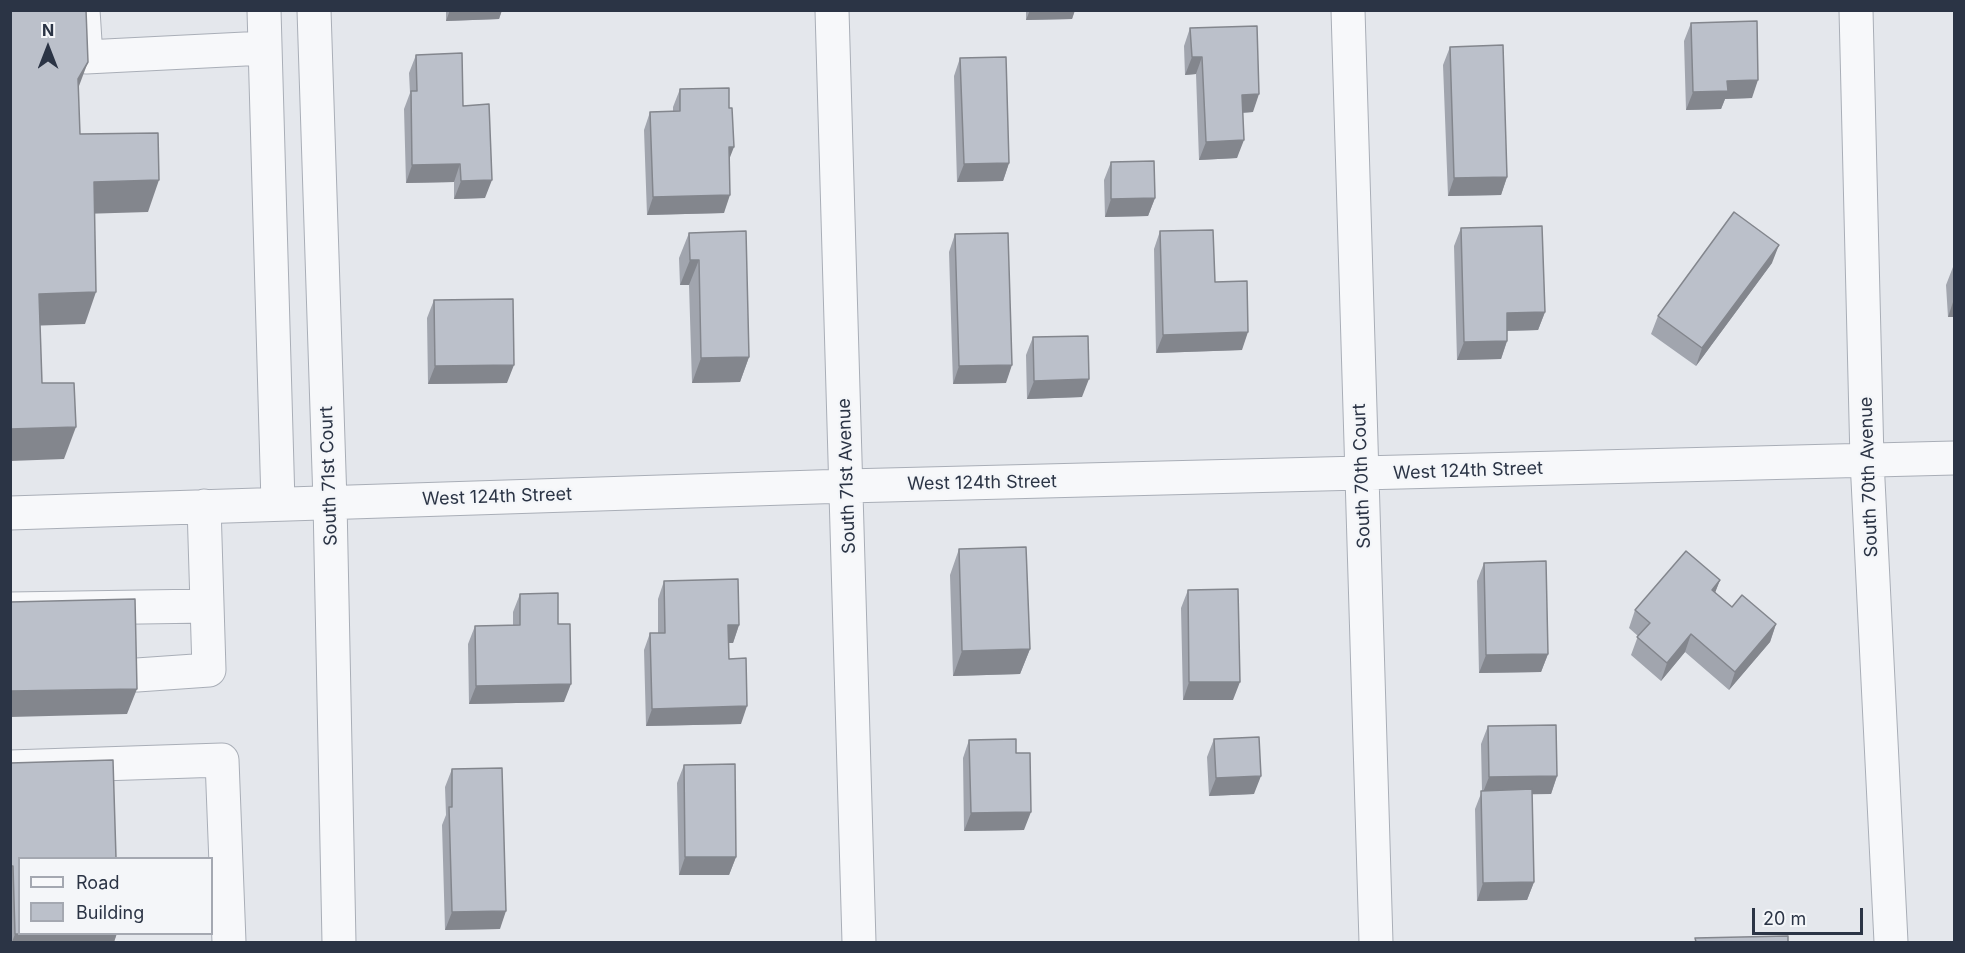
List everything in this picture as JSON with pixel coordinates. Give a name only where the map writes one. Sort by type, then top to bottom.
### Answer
[{"type":"street","points":[[83,10],[86,57],[265,48]]},
{"type":"street","points":[[264,10],[278,503]]},
{"type":"street","name":"South 71st Court","points":[[314,10],[330,502],[339,942]]},
{"type":"street","name":"South 71st Avenue","points":[[832,10],[848,486],[859,942]]},
{"type":"street","name":"South 70th Court","points":[[1348,10],[1376,942]]},
{"type":"street","name":"South 70th Avenue","points":[[1856,10],[1867,460],[1891,942]]},
{"type":"street","name":"West 124th Street","points":[[10,513],[848,486],[1954,458]]},
{"type":"street","points":[[137,675],[209,670],[204,506]]},
{"type":"street","points":[[10,609],[207,606]]},
{"type":"street","points":[[10,767],[222,760],[229,942]]},
{"type":"building","points":[[10,10],[86,10],[88,62],[78,79],[80,134],[158,133],[159,180],[94,182],[96,292],[39,294],[42,383],[74,383],[76,427],[10,429]]},
{"type":"building","points":[[1757,21],[1758,80],[1727,81],[1728,91],[1693,92],[1691,23]]},
{"type":"building","points":[[1257,26],[1259,94],[1242,95],[1244,140],[1206,142],[1202,57],[1192,57],[1190,28]]},
{"type":"building","points":[[1503,45],[1507,177],[1454,178],[1450,47]]},
{"type":"building","points":[[462,53],[463,106],[489,104],[492,180],[461,181],[460,164],[412,165],[411,91],[417,91],[416,55]]},
{"type":"building","points":[[1006,57],[1009,163],[964,164],[960,58]]},
{"type":"building","points":[[729,88],[734,147],[729,147],[730,195],[653,197],[650,112],[680,111],[680,89]]},
{"type":"building","points":[[1154,161],[1155,198],[1111,199],[1111,162]]},
{"type":"building","points":[[1734,212],[1779,245],[1702,348],[1658,316]]},
{"type":"building","points":[[1542,226],[1545,312],[1507,313],[1507,341],[1464,342],[1461,228]]},
{"type":"building","points":[[1213,230],[1215,282],[1247,281],[1248,332],[1163,335],[1160,231]]},
{"type":"building","points":[[746,231],[749,357],[701,358],[699,260],[690,260],[689,233]]},
{"type":"building","points":[[1008,233],[1012,365],[959,366],[955,234]]},
{"type":"building","points":[[513,299],[514,365],[435,366],[434,300]]},
{"type":"building","points":[[1088,336],[1089,379],[1034,381],[1033,337]]},
{"type":"building","points":[[1026,547],[1030,649],[962,651],[959,549]]},
{"type":"building","points":[[1686,551],[1720,580],[1712,590],[1732,607],[1742,595],[1776,624],[1735,672],[1691,634],[1667,663],[1637,637],[1650,623],[1635,610]]},
{"type":"building","points":[[1546,561],[1548,654],[1486,655],[1484,563]]},
{"type":"building","points":[[738,579],[739,625],[728,625],[729,659],[746,658],[747,706],[652,709],[650,633],[665,633],[664,581]]},
{"type":"building","points":[[1238,589],[1240,682],[1189,682],[1188,590]]},
{"type":"building","points":[[558,593],[558,624],[570,624],[571,684],[476,686],[475,626],[520,625],[520,594]]},
{"type":"building","points":[[135,599],[137,689],[10,691],[10,602]]},
{"type":"building","points":[[1556,725],[1557,776],[1489,777],[1488,726]]},
{"type":"building","points":[[1259,737],[1261,776],[1216,778],[1214,739]]},
{"type":"building","points":[[1016,739],[1016,753],[1030,753],[1031,812],[971,813],[969,740]]},
{"type":"building","points":[[113,760],[116,857],[18,857],[18,934],[15,934],[13,866],[10,866],[10,763]]},
{"type":"building","points":[[735,764],[736,857],[685,857],[684,765]]},
{"type":"building","points":[[502,768],[506,911],[452,912],[449,807],[452,807],[452,769]]},
{"type":"building","points":[[1532,789],[1534,882],[1483,883],[1481,791]]},
{"type":"building","points":[[1788,936],[1788,942],[1696,942],[1695,938]]}]
